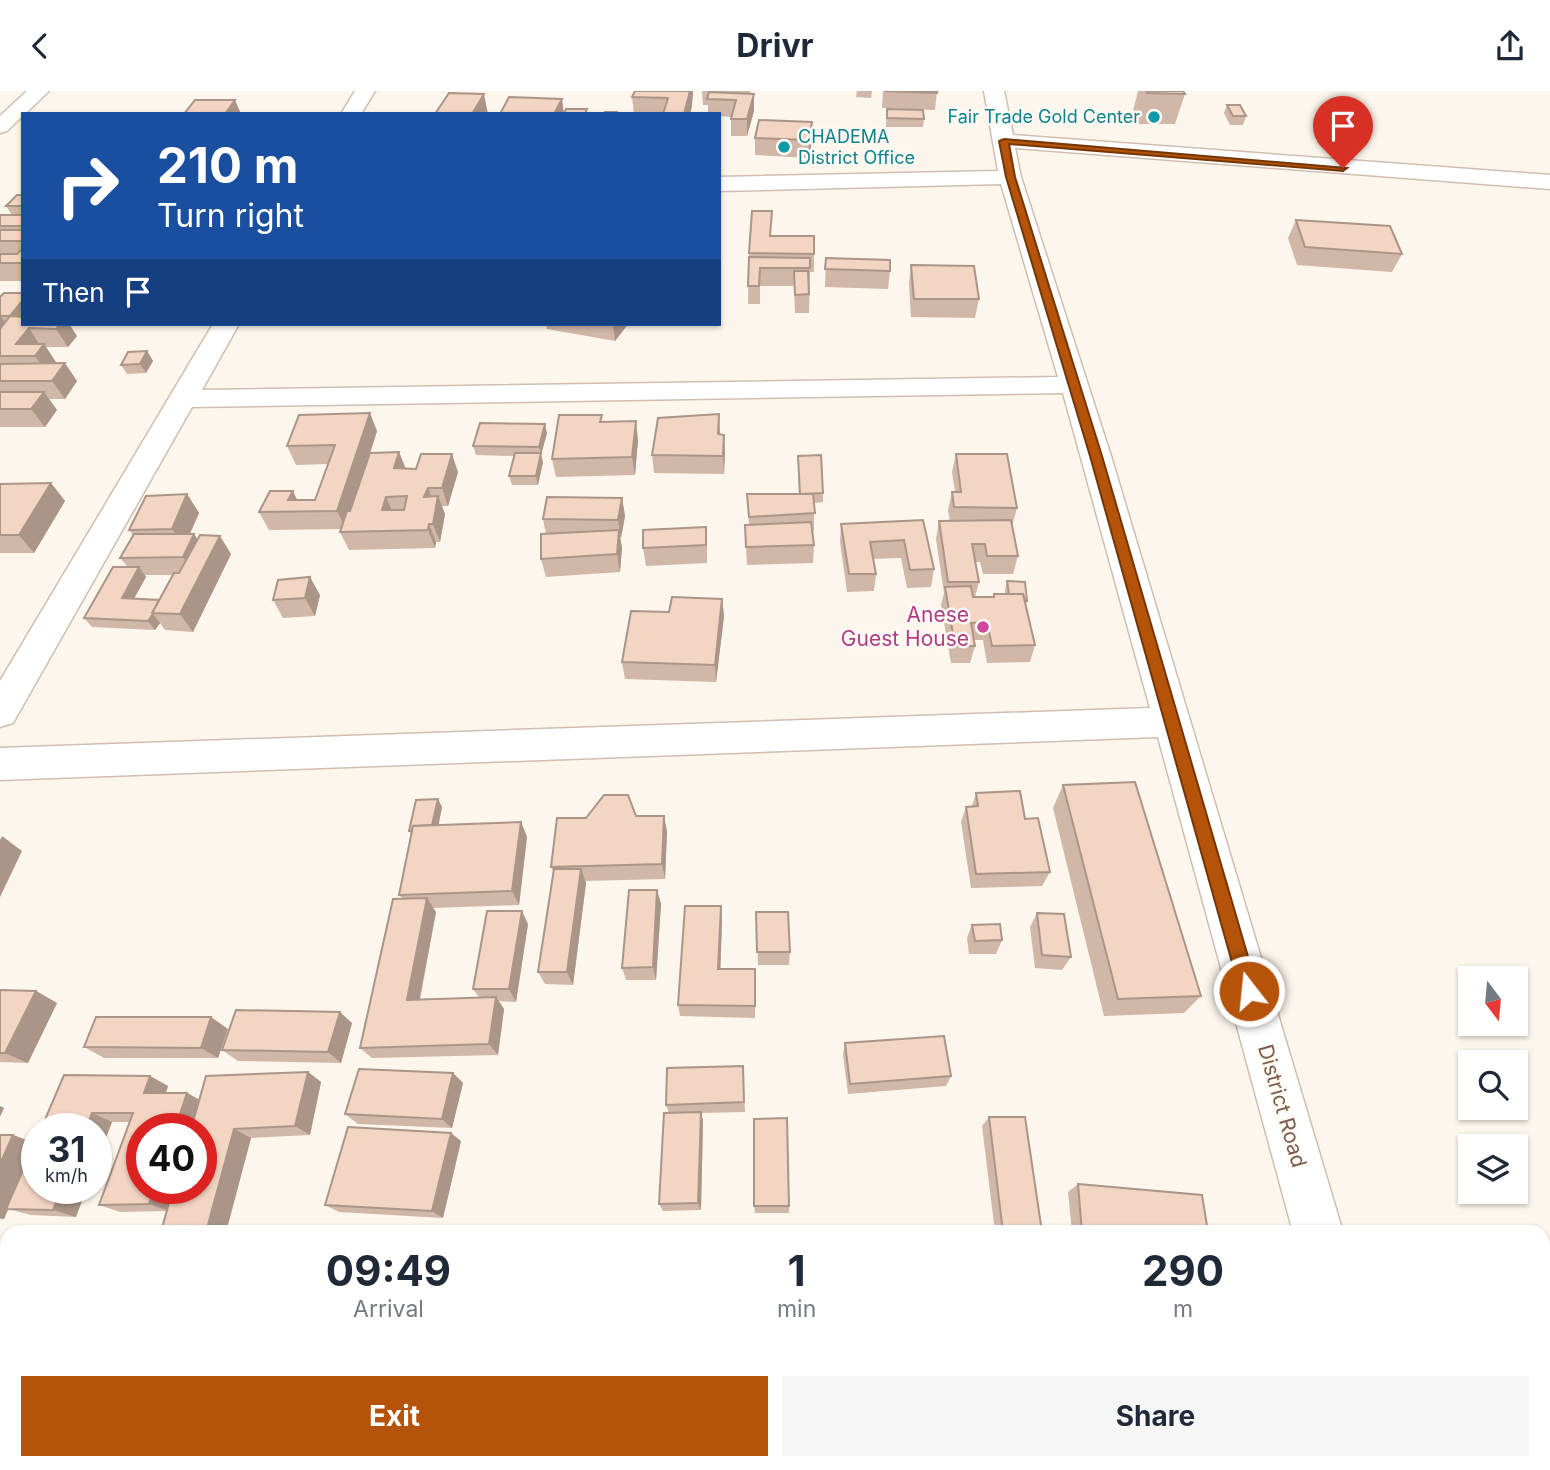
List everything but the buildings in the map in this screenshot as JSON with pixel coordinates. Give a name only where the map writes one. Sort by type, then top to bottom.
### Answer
[{"type":"street","points":[[0,127],[39,91]]},
{"type":"street","points":[[352,112],[365,91]]},
{"type":"street","name":"District Road","points":[[994,91],[1010,177],[1074,385],[1316,1225]]},
{"type":"street","points":[[1004,141],[1550,182]]},
{"type":"street","points":[[721,184],[1010,177]]},
{"type":"street","points":[[0,713],[225,326]]},
{"type":"street","points":[[182,399],[1074,385]]},
{"type":"street","points":[[0,764],[1172,722]]},
{"type":"place","name":"Fair Trade Gold Center","points":[[1154,117]]},
{"type":"place","name":"CHADEMA District Office","points":[[784,147]]},
{"type":"place","name":"Anese Guest House","points":[[983,627]]},
{"type":"route","points":[[1249,991],[1096,456],[1010,177],[1004,141],[1343,168]]}]
